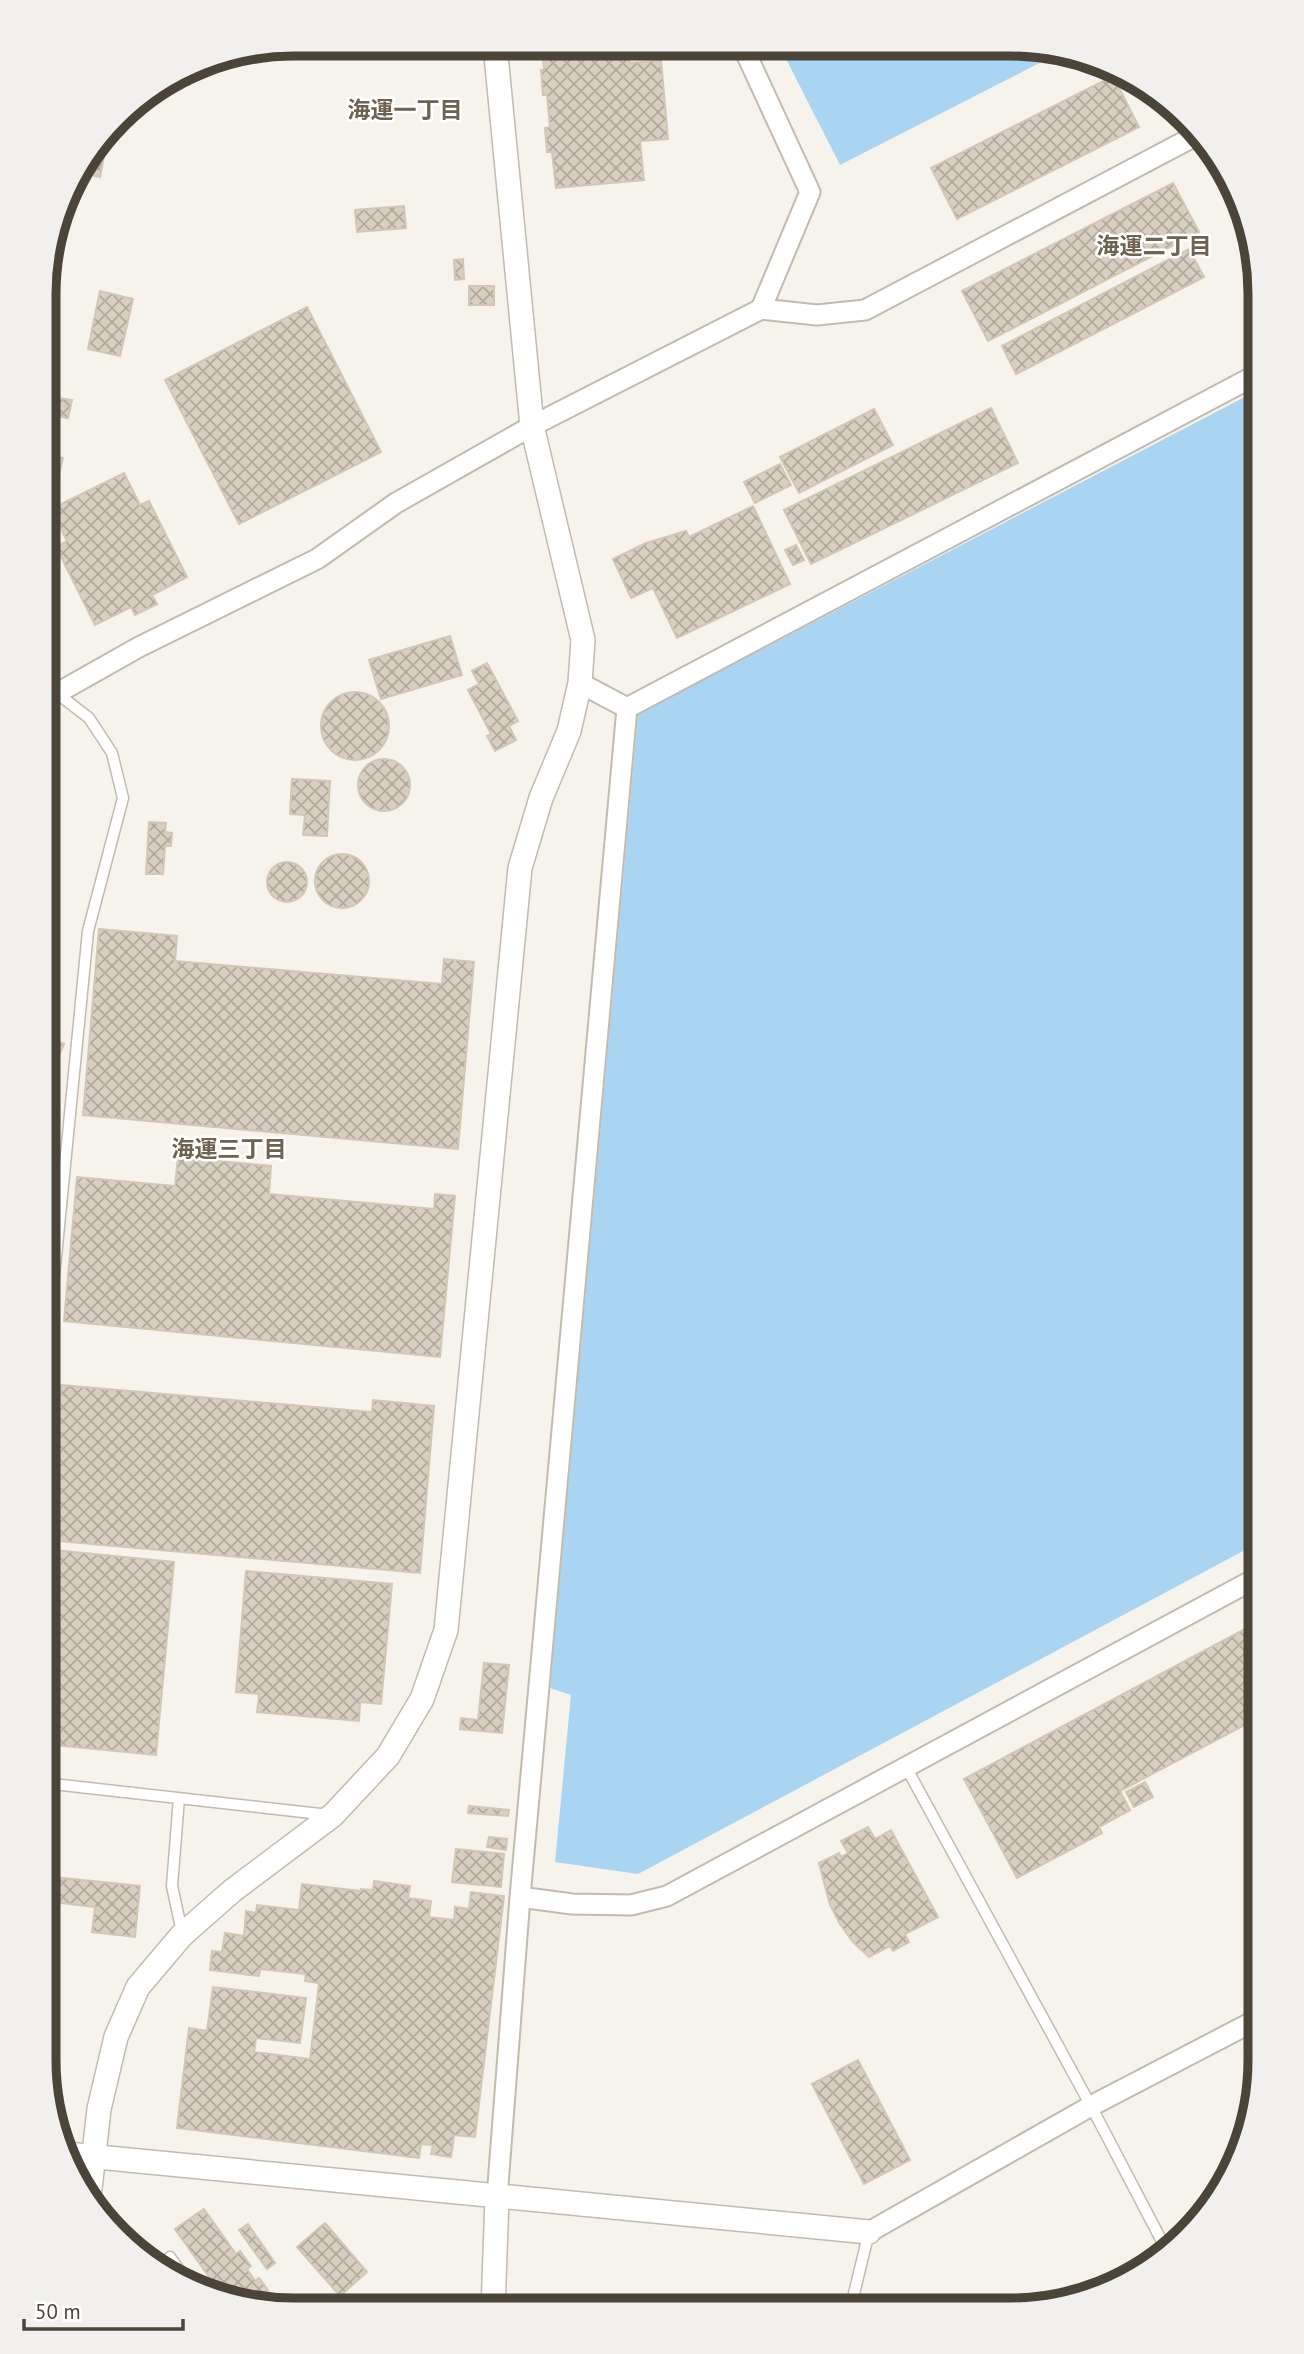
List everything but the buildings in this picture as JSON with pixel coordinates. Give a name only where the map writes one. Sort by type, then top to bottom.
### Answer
[{"type":"street","points":[[90,2182],[99,2109],[116,2037],[138,1987],[182,1935],[232,1891],[333,1815],[388,1756],[422,1699],[446,1630],[520,867],[541,798],[569,732],[580,683],[583,640],[533,426],[496,56]]},
{"type":"street","points":[[747,56],[810,191],[761,309]]},
{"type":"street","points":[[56,695],[139,647],[317,559],[396,503],[533,426],[761,309],[817,316],[865,310],[1190,139]]},
{"type":"street","points":[[627,708],[1248,379]]},
{"type":"street","points":[[580,683],[627,708]]},
{"type":"street","points":[[492,2298],[497,2198],[520,1897],[627,708]]},
{"type":"street","points":[[520,1897],[572,1904],[631,1905],[667,1896],[1247,1583]]},
{"type":"street","points":[[77,2155],[497,2198],[869,2232],[1091,2106],[1247,2025]]},
{"type":"lane","points":[[56,699],[89,718],[112,753],[123,798],[88,932],[56,1256]]},
{"type":"lane","points":[[906,1768],[1163,2242]]},
{"type":"lane","points":[[56,1784],[333,1815]]},
{"type":"lane","points":[[179,1798],[172,1886],[182,1935]]},
{"type":"lane","points":[[853,2298],[869,2232]]},
{"type":"lane","points":[[170,2258],[176,2267]]},
{"type":"water","points":[[785,56],[1010,56],[1047,59],[840,165]]},
{"type":"water","points":[[1248,395],[1247,1549],[638,1874],[555,1862],[571,1695],[550,1688],[638,714]]},
{"type":"district","name":"海運一丁目","points":[[405,110]]},
{"type":"district","name":"海運二丁目","points":[[1154,246]]},
{"type":"district","name":"海運三丁目","points":[[229,1149]]}]
